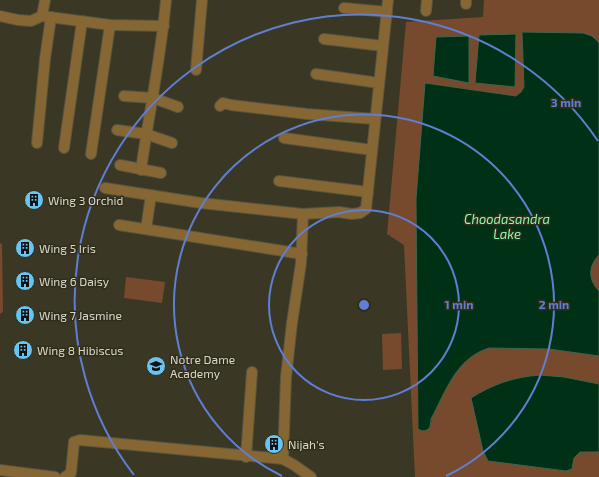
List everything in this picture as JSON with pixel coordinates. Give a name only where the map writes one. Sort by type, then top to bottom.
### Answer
[{"type":"street","points":[[37,143],[45,59],[47,17],[45,0]]},
{"type":"street","points":[[141,170],[164,26],[166,0]]},
{"type":"street","points":[[196,70],[202,0]]},
{"type":"street","points":[[105,188],[201,203],[303,214],[339,212],[352,214],[360,213],[366,209],[388,0]]},
{"type":"street","points":[[426,11],[427,0]]},
{"type":"street","points":[[344,8],[387,12]]},
{"type":"street","points":[[0,16],[31,21],[47,17],[110,25],[164,26]]},
{"type":"street","points":[[64,148],[82,21]]},
{"type":"street","points":[[91,154],[110,25]]},
{"type":"street","points":[[324,38],[384,46]]},
{"type":"street","points":[[316,74],[380,83]]},
{"type":"street","points":[[124,96],[153,98],[178,107]]},
{"type":"street","points":[[220,106],[223,103],[306,114],[375,119]]},
{"type":"street","points":[[117,130],[146,134],[172,143]]},
{"type":"street","points":[[284,138],[372,150]]},
{"type":"street","points":[[120,165],[161,173]]},
{"type":"street","points":[[279,181],[368,192]]},
{"type":"street","points":[[146,229],[151,195]]},
{"type":"street","points":[[282,459],[286,377],[302,254],[303,214]]},
{"type":"street","points":[[119,225],[302,254]]},
{"type":"street","points":[[246,457],[252,372]]},
{"type":"street","points":[[65,477],[71,473],[74,442],[80,440],[246,457],[282,459],[312,477]]},
{"type":"street","points":[[0,470],[54,477]]},
{"type":"shaded area","points":[[484,0],[599,0],[599,43],[596,39],[583,33],[522,33],[524,87],[516,96],[425,83],[418,429],[432,422],[431,419],[447,387],[460,367],[468,359],[489,348],[549,349],[599,356],[599,384],[560,377],[536,376],[524,377],[497,384],[566,471],[570,470],[574,458],[580,452],[599,452],[599,477],[415,477],[404,245],[387,234],[406,22],[483,17]]},
{"type":"shaded area","points":[[0,243],[2,244],[3,312],[0,314]]},
{"type":"shaded area","points":[[599,255],[599,291],[595,287],[591,278],[591,268],[595,259]]},
{"type":"shaded area","points":[[126,277],[165,282],[162,303],[124,298]]},
{"type":"shaded area","points":[[401,333],[402,369],[383,370],[382,334]]},
{"type":"water","name":"Choodasandra Lake","points":[[522,32],[583,33],[592,36],[599,43],[599,255],[595,259],[591,268],[591,278],[595,287],[599,291],[599,356],[549,349],[489,348],[468,359],[460,367],[447,387],[431,419],[430,427],[422,431],[418,429],[416,199],[425,83],[516,96],[524,87]]},
{"type":"water","points":[[516,34],[515,87],[475,83],[479,35]]},
{"type":"water","points":[[469,36],[469,83],[433,76],[436,37]]},
{"type":"water","points":[[540,375],[564,377],[599,384],[599,452],[580,452],[574,458],[572,469],[566,471],[488,461],[483,451],[471,398],[504,382],[521,377]]},
{"type":"place","name":"Wing 3 Orchid","points":[[34,200]]},
{"type":"place","name":"Wing 5 Iris","points":[[25,248]]},
{"type":"place","name":"Wing 6 Daisy","points":[[25,281]]},
{"type":"place","name":"Wing 7 Jasmine","points":[[25,315]]},
{"type":"place","name":"Wing 8 Hibiscus","points":[[23,350]]},
{"type":"place","name":"Notre Dame Academy","points":[[156,366]]},
{"type":"place","name":"Nijah's","points":[[274,444]]}]
